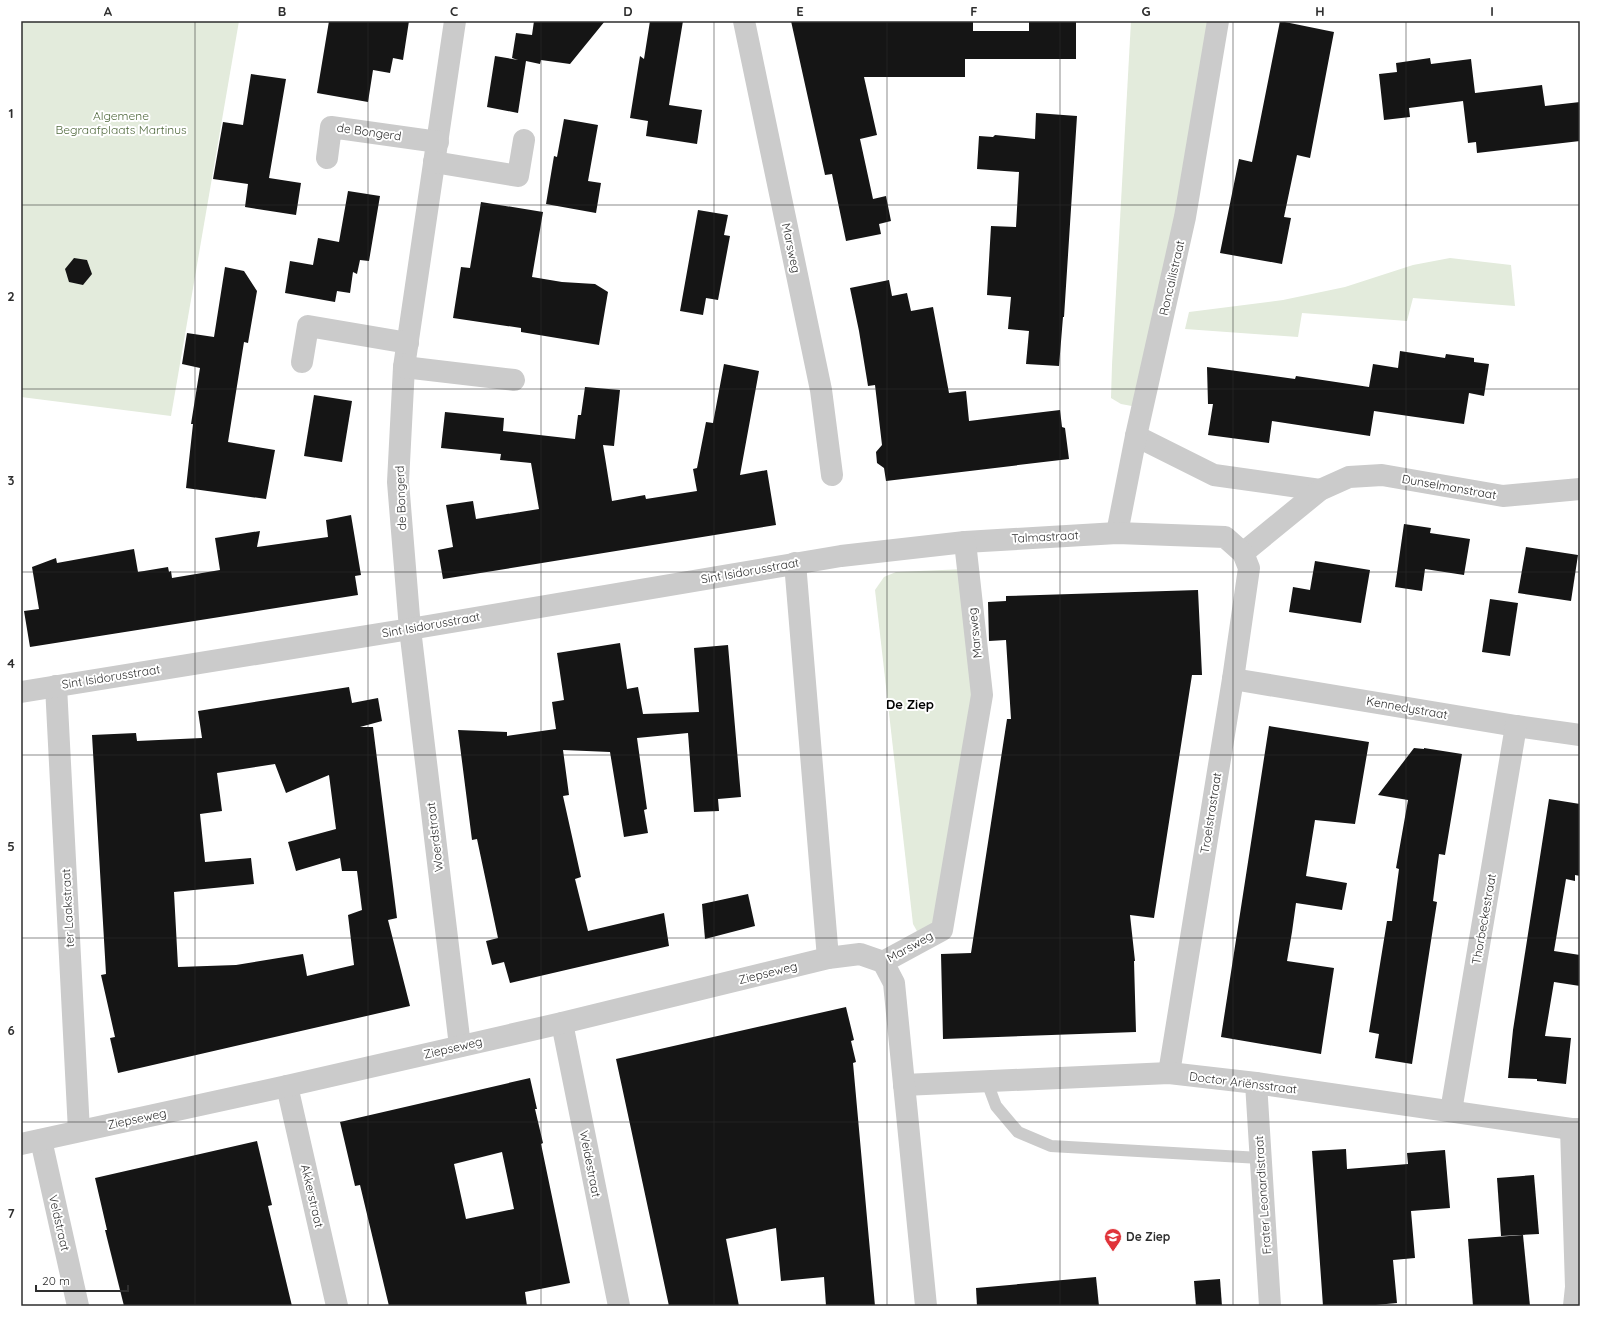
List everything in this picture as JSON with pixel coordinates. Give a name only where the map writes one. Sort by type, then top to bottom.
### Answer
[{"type":"street","name":"de Bongerd","points":[[410,629],[398,482],[404,367],[455,21]]},
{"type":"street","name":"Marsweg","points":[[744,21],[821,390],[832,475]]},
{"type":"street","name":"Roncallistraat","points":[[1117,533],[1136,436],[1185,217],[1218,21]]},
{"type":"street","name":"de Bongerd","points":[[327,158],[331,127],[436,152],[518,176],[524,140]]},
{"type":"street","points":[[302,362],[308,326],[408,342]]},
{"type":"street","points":[[404,367],[514,380]]},
{"type":"street","points":[[1136,436],[1214,475],[1320,490]]},
{"type":"street","name":"Dunselmanstraat","points":[[1243,553],[1320,490],[1349,477],[1382,476],[1503,496],[1580,489]]},
{"type":"street","name":"Talmastraat","points":[[841,556],[965,542],[1117,533],[1225,537],[1243,553]]},
{"type":"street","name":"Marsweg","points":[[926,1306],[894,983],[883,962],[942,930],[982,695],[965,542]]},
{"type":"street","name":"Troelstrastraat","points":[[1169,1074],[1233,679],[1249,568],[1243,553]]},
{"type":"street","name":"Sint Isidorusstraat","points":[[21,692],[410,629],[841,556]]},
{"type":"street","points":[[795,563],[828,958]]},
{"type":"street","name":"Woerdstraat","points":[[410,629],[460,1046]]},
{"type":"street","name":"Kennedystraat","points":[[1233,679],[1516,726],[1580,735]]},
{"type":"street","name":"ter Laakstraat","points":[[56,686],[80,1131]]},
{"type":"street","name":"Thorbeckestraat","points":[[1452,1111],[1516,726]]},
{"type":"street","name":"Ziepseweg","points":[[31,1142],[287,1086],[562,1023],[828,958],[860,954],[883,962]]},
{"type":"street","name":"Weidestraat","points":[[562,1023],[619,1306]]},
{"type":"street","name":"Doctor Ariënsstraat","points":[[904,1085],[1169,1074],[1256,1083],[1575,1129]]},
{"type":"street","name":"Frater Leonardistraat","points":[[1256,1083],[1270,1306]]},
{"type":"street","name":"Akkerstraat","points":[[287,1086],[337,1306]]},
{"type":"street","points":[[1574,1306],[1576,1287],[1575,1129]]},
{"type":"street","name":"Veldstraat","points":[[31,1142],[78,1306]]},
{"type":"lane","points":[[987,1082],[996,1106],[1018,1132],[1051,1146],[1260,1158]]},
{"type":"green space","name":"Algemene Begraafplaats Martinus","points":[[21,21],[239,21],[171,416],[21,397]]},
{"type":"green space","points":[[1131,21],[1209,21],[1197,113],[1137,407],[1121,404],[1111,398]]},
{"type":"green space","points":[[1450,258],[1511,265],[1515,306],[1413,298],[1407,321],[1302,313],[1298,337],[1185,329],[1189,312],[1283,300],[1345,287],[1413,265]]},
{"type":"green space","points":[[965,569],[977,693],[941,926],[922,940],[913,924],[875,590],[884,577],[896,572]]},
{"type":"building","points":[[329,21],[409,21],[403,60],[393,58],[390,73],[373,70],[368,102],[317,93]]},
{"type":"building","points":[[534,21],[605,21],[570,64],[541,60],[540,64],[526,61],[518,113],[487,107],[495,56],[518,60],[512,58],[516,33],[532,35]]},
{"type":"building","points":[[650,21],[683,21],[669,105],[702,110],[697,144],[646,136],[648,121],[630,118],[640,56],[644,59]]},
{"type":"building","points":[[791,21],[973,21],[973,31],[1029,31],[1029,21],[1076,21],[1076,59],[965,59],[965,77],[864,77],[877,135],[860,139],[873,199],[886,196],[891,221],[879,224],[881,234],[846,241],[832,174],[825,175]]},
{"type":"building","points":[[1280,21],[1334,32],[1310,158],[1297,155],[1284,217],[1291,218],[1282,264],[1220,253],[1239,159],[1252,162]]},
{"type":"building","points":[[1430,58],[1431,64],[1471,59],[1475,93],[1542,85],[1545,106],[1580,102],[1580,141],[1477,153],[1476,142],[1468,143],[1463,101],[1409,108],[1410,117],[1384,120],[1379,74],[1397,72],[1396,63]]},
{"type":"building","points":[[251,74],[286,79],[269,178],[301,183],[296,215],[245,207],[248,184],[213,179],[223,122],[243,125]]},
{"type":"building","points":[[1036,113],[1077,116],[1064,317],[1059,366],[1026,364],[1029,331],[1008,329],[1011,297],[987,295],[991,226],[1016,227],[1019,172],[977,169],[979,136],[993,137],[995,135],[1035,139]]},
{"type":"building","points":[[564,119],[598,125],[588,181],[601,183],[596,213],[546,204],[554,156],[557,157]]},
{"type":"building","points":[[348,191],[380,196],[369,261],[360,260],[357,274],[353,272],[350,293],[337,291],[335,302],[285,293],[290,261],[313,265],[318,238],[339,242]]},
{"type":"building","points":[[481,202],[543,212],[532,277],[562,282],[595,284],[608,292],[599,345],[521,332],[521,328],[453,318],[461,267],[470,268]]},
{"type":"building","points":[[698,210],[728,215],[724,235],[730,236],[718,300],[706,298],[703,315],[680,311]]},
{"type":"building","points":[[74,258],[87,260],[92,274],[83,285],[69,282],[65,269]]},
{"type":"building","points":[[225,267],[244,271],[257,291],[248,343],[244,342],[228,442],[275,450],[266,499],[186,488],[193,424],[191,424],[200,368],[182,364],[187,333],[214,337]]},
{"type":"building","points":[[889,280],[892,296],[907,293],[911,311],[933,307],[949,393],[966,391],[969,421],[1060,410],[1062,427],[1065,428],[1069,459],[886,481],[884,468],[877,463],[876,452],[882,445],[875,385],[868,386],[850,288]]},
{"type":"building","points":[[1400,351],[1445,358],[1446,354],[1474,358],[1474,362],[1489,364],[1484,396],[1469,393],[1464,424],[1374,411],[1370,436],[1272,421],[1269,443],[1208,435],[1213,404],[1208,404],[1207,367],[1295,379],[1296,376],[1369,387],[1373,364],[1398,368]]},
{"type":"building","points":[[724,364],[759,371],[740,475],[767,470],[776,525],[443,579],[438,550],[453,547],[446,505],[473,501],[476,519],[539,509],[531,463],[500,460],[501,454],[441,448],[445,412],[504,418],[503,431],[575,439],[578,415],[581,415],[585,387],[620,390],[614,446],[603,445],[612,501],[645,495],[646,499],[697,491],[693,469],[697,468],[706,422],[713,423]]},
{"type":"building","points":[[314,395],[352,401],[342,462],[304,456]]},
{"type":"building","points":[[351,515],[361,575],[355,576],[358,595],[30,647],[24,611],[39,609],[32,567],[56,558],[57,563],[134,549],[138,572],[168,567],[169,572],[171,571],[172,578],[220,570],[215,538],[260,531],[257,547],[328,537],[326,520]]},
{"type":"building","points":[[1404,524],[1431,528],[1430,533],[1470,539],[1464,575],[1425,569],[1422,591],[1395,587]]},
{"type":"building","points":[[1526,547],[1578,555],[1571,601],[1518,593]]},
{"type":"building","points":[[1315,561],[1370,570],[1361,623],[1289,612],[1293,587],[1310,590]]},
{"type":"building","points":[[1198,590],[1202,675],[1192,675],[1154,918],[1130,915],[1135,961],[1136,1032],[943,1039],[941,954],[971,953],[1007,719],[1011,719],[1006,640],[989,641],[988,602],[1006,601],[1006,596]]},
{"type":"building","points":[[1490,599],[1518,603],[1510,656],[1482,652]]},
{"type":"building","points":[[620,643],[627,689],[638,687],[643,714],[699,712],[694,648],[728,645],[741,797],[718,799],[719,811],[694,812],[688,733],[637,738],[647,809],[644,810],[648,833],[624,837],[610,752],[563,750],[569,795],[563,796],[581,877],[575,879],[588,931],[664,913],[669,946],[510,983],[504,962],[492,965],[486,941],[498,938],[477,839],[472,840],[458,730],[507,732],[507,736],[556,729],[552,702],[564,700],[557,653]]},
{"type":"building","points":[[349,687],[352,703],[378,698],[382,721],[360,727],[373,727],[397,918],[388,920],[410,1006],[118,1073],[110,1038],[115,1037],[101,975],[106,974],[92,735],[136,733],[137,741],[202,738],[198,711]],"holes":[[[275,764],[286,793],[329,775],[336,829],[288,842],[296,871],[340,858],[342,871],[357,871],[362,910],[348,915],[354,965],[307,976],[303,954],[236,965],[178,967],[174,892],[254,884],[251,858],[205,862],[200,814],[222,811],[217,773]]]},
{"type":"building","points":[[1269,726],[1369,742],[1355,824],[1315,820],[1306,876],[1347,883],[1342,910],[1296,903],[1287,961],[1334,968],[1321,1054],[1221,1037]]},
{"type":"building","points":[[1414,748],[1424,748],[1462,754],[1445,855],[1439,854],[1433,901],[1437,902],[1412,1064],[1375,1058],[1379,1034],[1369,1032],[1387,921],[1392,921],[1399,869],[1396,868],[1408,800],[1378,795]]},
{"type":"building","points":[[1549,799],[1580,804],[1580,876],[1575,875],[1575,881],[1566,879],[1554,951],[1580,955],[1580,986],[1554,982],[1545,1036],[1571,1038],[1566,1084],[1537,1081],[1537,1079],[1508,1078],[1513,1030]]},
{"type":"building","points":[[748,894],[755,926],[705,939],[702,904]]},
{"type":"building","points":[[846,1007],[854,1040],[851,1041],[856,1062],[853,1063],[875,1306],[826,1306],[824,1277],[781,1281],[776,1228],[726,1239],[739,1306],[669,1306],[616,1059]]},
{"type":"building","points":[[530,1078],[543,1143],[541,1144],[570,1283],[525,1292],[527,1306],[389,1306],[360,1185],[355,1186],[340,1122]],"holes":[[[502,1152],[514,1209],[466,1219],[454,1164]]]},
{"type":"building","points":[[257,1141],[272,1205],[268,1206],[292,1306],[124,1306],[105,1230],[107,1230],[95,1178]]},
{"type":"building","points":[[1346,1149],[1347,1169],[1408,1164],[1407,1153],[1445,1150],[1450,1208],[1411,1211],[1415,1258],[1393,1260],[1397,1303],[1365,1306],[1323,1306],[1312,1151]]},
{"type":"building","points":[[1534,1175],[1539,1234],[1501,1236],[1497,1178]]},
{"type":"building","points":[[1523,1235],[1530,1306],[1473,1306],[1468,1239]]},
{"type":"building","points":[[1096,1277],[1099,1306],[977,1306],[976,1288]]},
{"type":"building","points":[[1220,1279],[1222,1306],[1196,1306],[1194,1281]]},
{"type":"place","name":"De Ziep","points":[[1113,1252]]},
{"type":"district","name":"De Ziep","points":[[910,704]]}]
